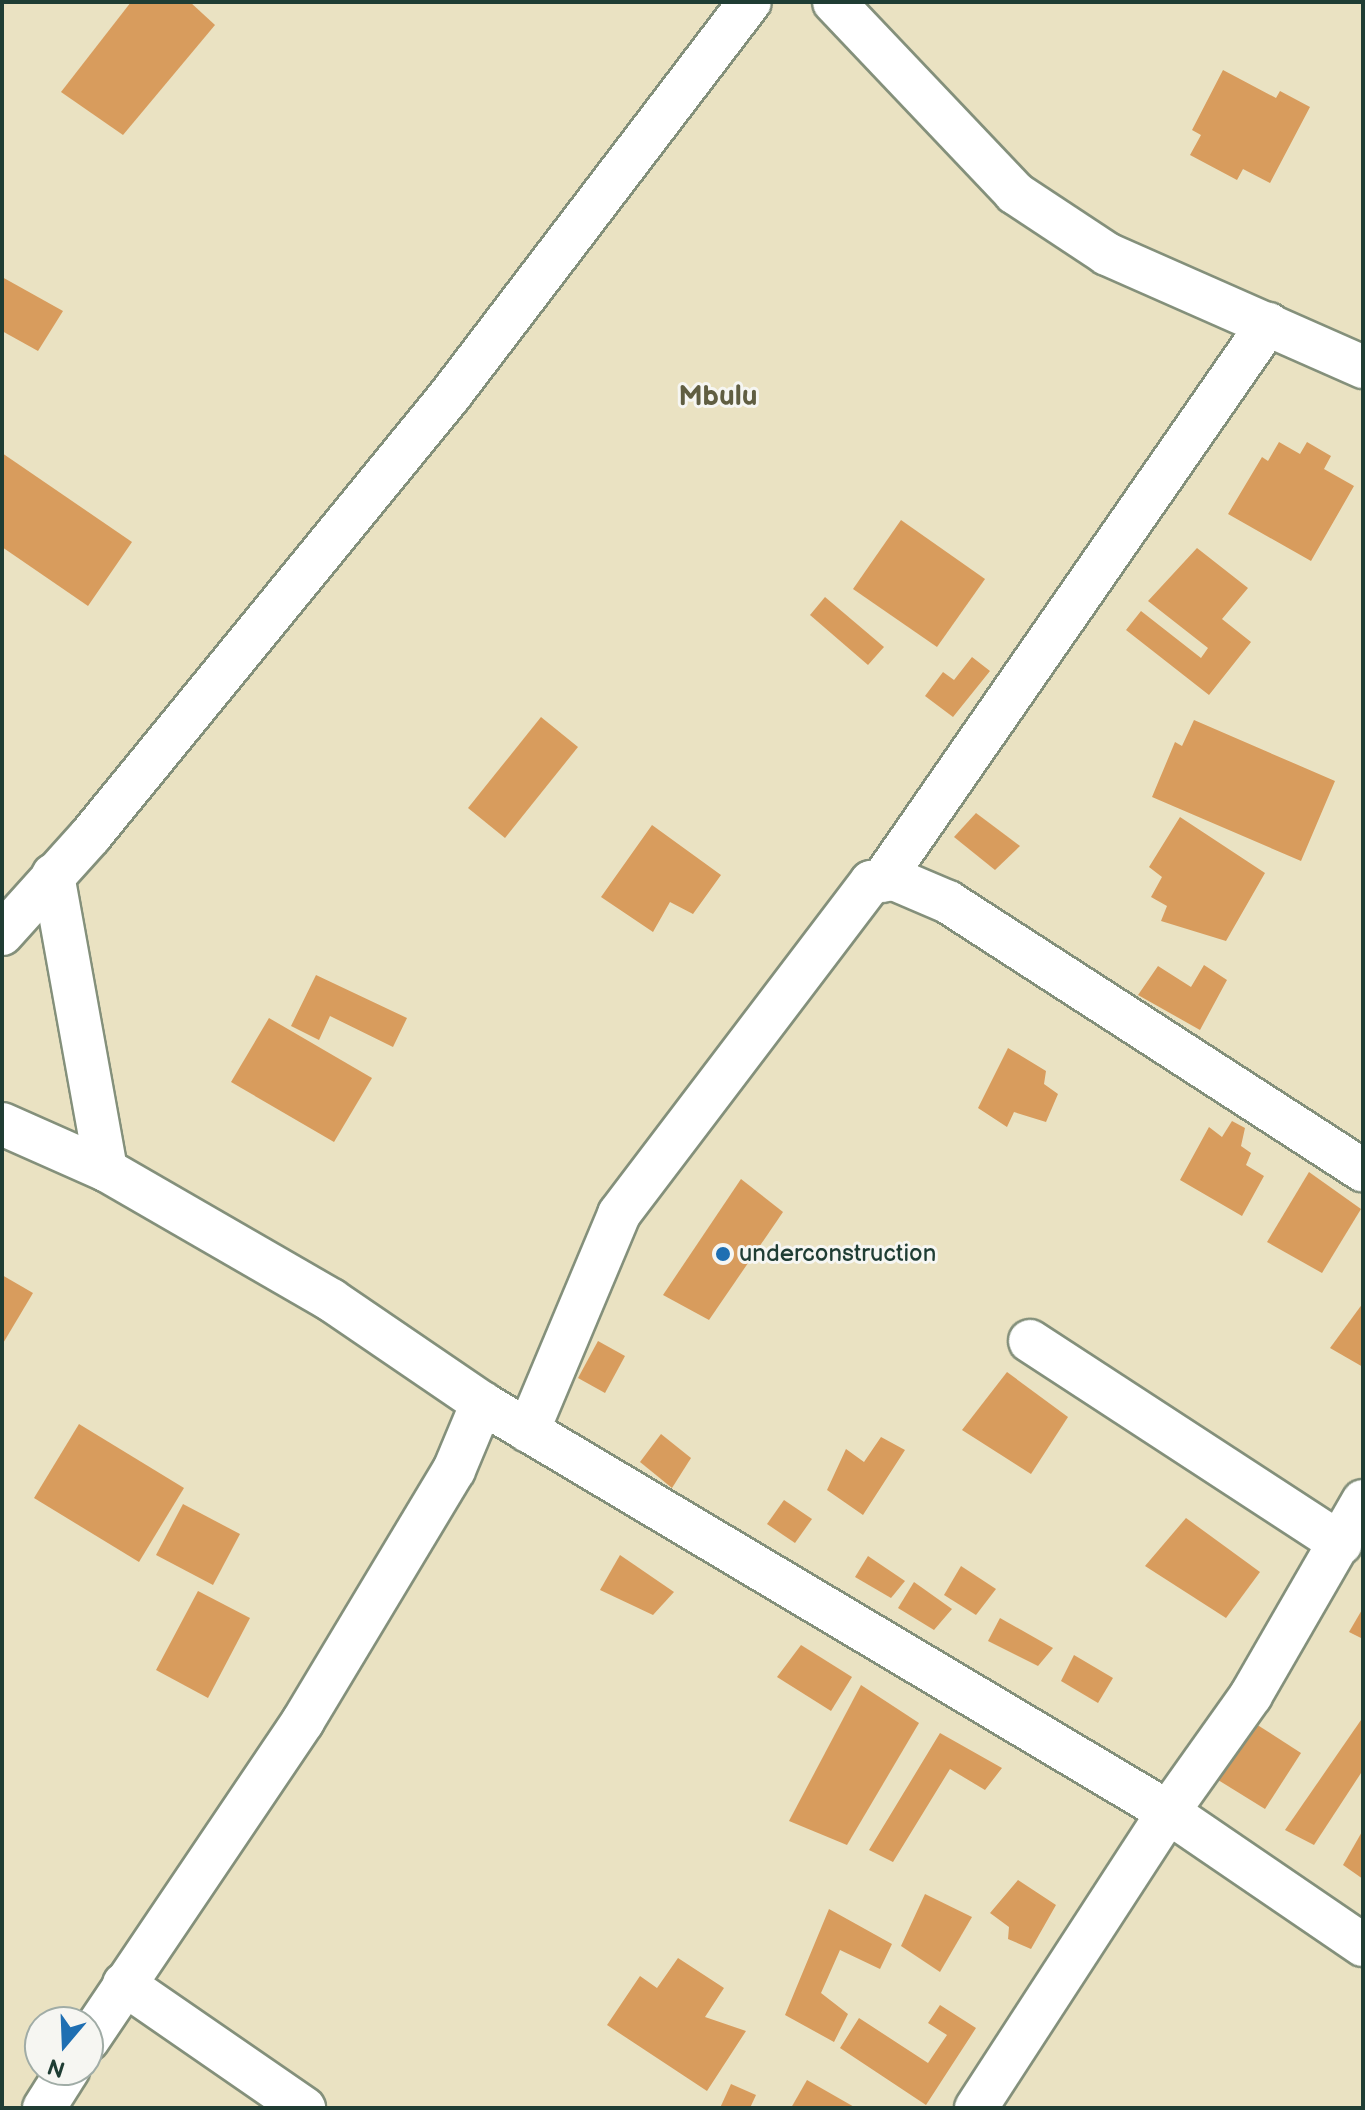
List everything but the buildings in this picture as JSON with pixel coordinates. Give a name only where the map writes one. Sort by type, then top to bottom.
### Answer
[{"type":"street","points":[[2,934],[451,394],[750,2]]},
{"type":"street","points":[[834,2],[1015,193],[1107,254],[1363,367]]},
{"type":"street","points":[[882,881],[1268,324]]},
{"type":"street","points":[[53,875],[106,1170]]},
{"type":"street","points":[[528,1431],[619,1214],[871,882],[894,879],[948,902],[1363,1170]]},
{"type":"street","points":[[2,1124],[106,1170],[331,1300],[482,1403],[1168,1812],[1363,1945]]},
{"type":"street","points":[[1030,1341],[1341,1544]]},
{"type":"street","points":[[104,2015],[303,1721],[454,1470],[482,1403]]},
{"type":"street","points":[[976,2108],[1168,1812],[1251,1695],[1341,1544],[1363,1501]]},
{"type":"street","points":[[124,1984],[304,2108]]},
{"type":"street","points":[[44,2108],[58,2086]]},
{"type":"place","name":"underconstruction","points":[[723,1254]]},
{"type":"district","name":"Mbulu","points":[[718,397]]}]
